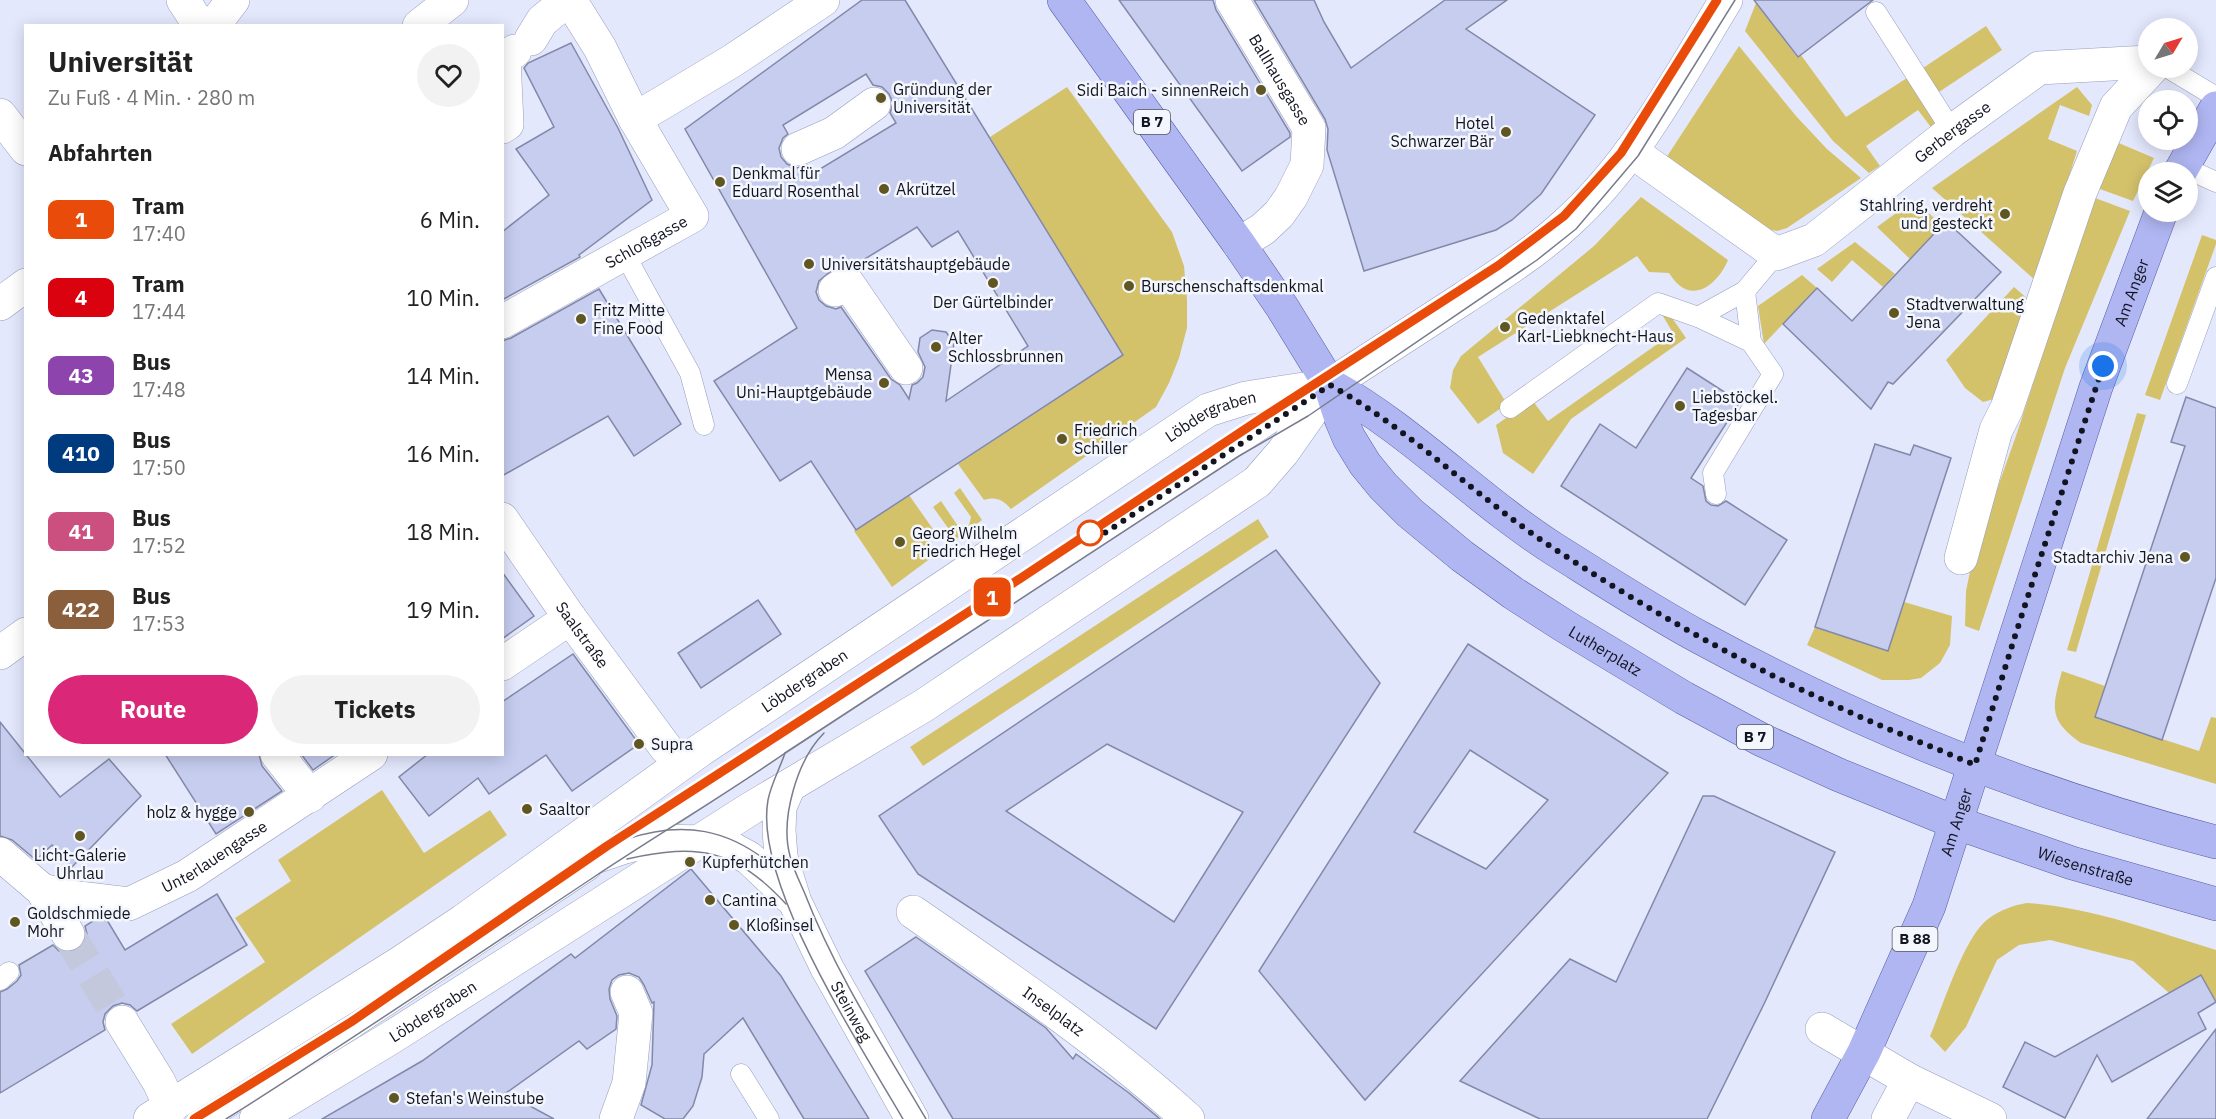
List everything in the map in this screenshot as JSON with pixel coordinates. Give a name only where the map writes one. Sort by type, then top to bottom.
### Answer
[{"type":"main road","name":"B 7","points":[[1064,0],[1239,244]]},
{"type":"main road","points":[[2186,162],[2216,108]]},
{"type":"main road","name":"Am Anger","points":[[1828,1119],[1864,1052],[1923,921],[1957,823],[2096,387],[2158,222]]},
{"type":"main road","name":"Lutherplatz","points":[[1239,244],[1282,307],[1330,385],[1349,438],[1365,464],[1410,513],[1462,556],[1513,593],[1566,627],[1684,698],[1762,740],[1839,775],[1957,823]]},
{"type":"main road","name":"Lutherplatz","points":[[1330,385],[1399,430],[1444,467],[1551,546],[1659,614],[1700,638],[1813,695],[1975,765]]},
{"type":"main road","name":"B 7","points":[[1975,765],[2066,798],[2216,842]]},
{"type":"main road","name":"Wiesenstraße","points":[[1957,823],[2072,863],[2216,904]]},
{"type":"street","points":[[183,0],[199,24]]},
{"type":"street","points":[[215,24],[233,0]]},
{"type":"street","points":[[422,24],[452,0]]},
{"type":"street","points":[[504,126],[507,124],[504,58],[523,45],[542,21],[568,0]]},
{"type":"street","name":"Schloßgasse","points":[[504,321],[692,216],[635,120],[600,48],[568,0]]},
{"type":"street","points":[[635,120],[732,61],[823,0]]},
{"type":"street","name":"Ballhausgasse","points":[[1232,0],[1309,128],[1307,165],[1291,197],[1279,214],[1263,229],[1239,244]]},
{"type":"street","points":[[1330,385],[1531,253],[1585,205],[1631,151],[1726,0]]},
{"type":"street","name":"Gerbergasse","points":[[1776,254],[1814,240],[1952,131],[2039,68],[2138,63]]},
{"type":"street","points":[[1961,558],[1996,430],[2007,408],[2080,193],[2116,107],[2143,78]]},
{"type":"street","points":[[798,149],[834,133],[874,104]]},
{"type":"street","points":[[0,115],[24,146]]},
{"type":"street","points":[[1631,151],[1776,254]]},
{"type":"street","points":[[835,290],[847,282],[906,368]]},
{"type":"street","points":[[0,304],[24,286]]},
{"type":"street","name":"Löbdergraben","points":[[256,1119],[392,1038],[698,842],[923,706],[1257,482],[1283,452],[1330,385]]},
{"type":"street","name":"Löbdergraben","points":[[161,1113],[400,963],[753,714],[1208,410],[1246,398],[1330,385]]},
{"type":"street","name":"Saalstraße","points":[[504,522],[570,618],[666,748]]},
{"type":"street","points":[[504,663],[570,618]]},
{"type":"street","points":[[0,653],[24,635]]},
{"type":"street","points":[[279,756],[310,796]]},
{"type":"street","name":"Unterlauengasse","points":[[42,890],[70,897],[129,904],[187,876],[214,847],[310,796],[368,756]]},
{"type":"street","name":"Steinweg","points":[[789,786],[780,807],[779,830],[781,857],[795,902],[827,968],[912,1119]]},
{"type":"street","name":"Löbdergraben","points":[[515,884],[649,841],[698,842]]},
{"type":"street","name":"Steinweg","points":[[698,842],[712,842],[727,846],[749,858],[782,887],[795,902]]},
{"type":"street","points":[[0,854],[42,890],[58,934]]},
{"type":"street","name":"Inselplatz","points":[[913,912],[1017,984],[1144,1079],[1188,1119]]},
{"type":"street","points":[[616,1119],[629,1083],[636,1013],[627,992]]},
{"type":"street","points":[[122,1022],[159,1082],[161,1113]]},
{"type":"street","points":[[1822,1029],[1909,1080],[1990,1119]]},
{"type":"street","points":[[1888,1119],[1909,1080]]},
{"type":"lane","points":[[1876,12],[1952,131]]},
{"type":"lane","points":[[2185,78],[2216,97]]},
{"type":"lane","points":[[2198,176],[2216,182]]},
{"type":"lane","points":[[624,253],[690,372],[704,425]]},
{"type":"lane","name":"Gerbergasse","points":[[1698,317],[1745,291],[1776,254]]},
{"type":"lane","points":[[2177,384],[2216,277]]},
{"type":"lane","points":[[1716,494],[1713,472],[1773,374],[1751,342],[1745,291]]},
{"type":"lane","points":[[1510,408],[1658,303],[1698,317],[1751,342]]},
{"type":"lane","points":[[210,1119],[356,1028],[625,847],[1330,385]]},
{"type":"lane","points":[[741,1074],[769,1119]]},
{"type":"shaded area","points":[[1756,3],[1797,57],[1801,55],[1846,117],[1907,78],[1938,126],[1933,130],[1918,110],[1866,146],[1880,166],[1869,173],[1833,141],[1745,31]]},
{"type":"shaded area","points":[[1986,26],[2002,50],[1939,92],[1923,68]]},
{"type":"shaded area","points":[[1739,46],[1796,116],[1827,149],[1861,178],[1787,228],[1777,231],[1766,229],[1666,158]]},
{"type":"shaded area","points":[[1067,87],[1172,232],[1184,266],[1187,328],[1179,358],[1156,407],[1011,509],[999,500],[992,498],[984,500],[958,464],[1123,355],[990,137]]},
{"type":"shaded area","points":[[2077,87],[2092,105],[2089,116],[2060,105],[2048,139],[2077,151],[2036,281],[1932,188]]},
{"type":"shaded area","points":[[2114,141],[2154,158],[2152,162],[2138,162],[2138,191],[2133,201],[2097,188]]},
{"type":"shaded area","points":[[1641,197],[1728,260],[1720,274],[1708,286],[1694,291],[1687,290],[1678,284],[1669,273],[1649,272],[1637,256],[1478,357],[1507,404],[1478,424],[1450,388],[1453,370],[1461,356],[1594,246]]},
{"type":"shaded area","points":[[2095,198],[2130,211],[2065,368],[1979,631],[1965,626],[1966,591],[1973,557]]},
{"type":"shaded area","points":[[1914,200],[1942,225],[1910,259],[1877,227]]},
{"type":"shaded area","points":[[2202,235],[2216,240],[2216,244],[2160,400],[2145,395]]},
{"type":"shaded area","points":[[1855,242],[1895,274],[1883,287],[1852,260],[1832,282],[1817,269]]},
{"type":"shaded area","points":[[1802,275],[1817,288],[1764,344],[1758,306]]},
{"type":"shaded area","points":[[2014,287],[2029,300],[1994,399],[1983,402],[1965,388],[1946,360]]},
{"type":"shaded area","points":[[1660,311],[1668,312],[1686,338],[1571,419],[1533,474],[1503,453],[1496,425],[1532,400],[1548,421],[1673,333]]},
{"type":"shaded area","points":[[2137,413],[2146,415],[2076,652],[2067,650]]},
{"type":"shaded area","points":[[960,488],[982,520],[956,539],[933,507],[941,501],[958,526],[969,525],[971,517],[954,493]]},
{"type":"shaded area","points":[[909,495],[935,532],[928,545],[931,558],[892,587],[854,531]]},
{"type":"shaded area","points":[[1258,519],[1269,537],[923,766],[910,747]]},
{"type":"shaded area","points":[[1904,602],[1952,616],[1950,645],[1940,663],[1921,678],[1882,680],[1807,645],[1815,627],[1888,651]]},
{"type":"shaded area","points":[[2062,671],[2105,686],[2095,717],[2199,751],[2211,717],[2216,718],[2216,784],[2081,743],[2070,735],[2058,720],[2055,712],[2056,694]]},
{"type":"shaded area","points":[[382,790],[424,853],[490,810],[507,835],[192,1054],[171,1024],[265,962],[235,918],[291,881],[278,860]]},
{"type":"shaded area","points":[[2027,903],[2051,905],[2099,915],[2216,950],[2216,1002],[2201,975],[2169,993],[2133,961],[2050,940],[2019,945],[1997,960],[1966,1027],[1945,1052],[1930,1036],[1955,973],[1971,941],[1988,919],[2007,908]]},
{"type":"building","name":"Universitätshauptgebäude","points":[[862,0],[905,0],[1123,355],[856,530],[811,461],[780,481],[714,381],[797,328],[685,129]],"holes":[[[866,74],[873,85],[882,87],[889,94],[893,103],[890,113],[896,123],[812,174],[807,165],[797,168],[787,164],[781,157],[779,148],[783,138],[788,134],[783,125]],[[917,227],[932,247],[958,231],[1028,346],[946,401],[954,343],[946,332],[932,330],[920,338],[918,352],[925,367],[923,377],[912,385],[909,399],[900,385],[891,379],[841,307],[836,309],[826,306],[819,300],[816,292],[819,281],[837,266],[846,263],[855,265]]]},
{"type":"building","points":[[1119,0],[1213,0],[1216,10],[1290,133],[1290,137],[1242,171]]},
{"type":"building","name":"Hotel Schwarzer Bär","points":[[1254,0],[1314,0],[1351,68],[1445,0],[1507,0],[1466,29],[1595,115],[1541,194],[1512,220],[1496,230],[1364,271],[1327,150],[1328,129],[1325,119]]},
{"type":"building","points":[[1754,0],[1873,0],[1798,57]]},
{"type":"building","points":[[571,43],[618,128],[652,200],[579,255],[580,257],[504,299],[504,230],[549,195],[516,149],[554,127],[524,68],[528,63]]},
{"type":"building","name":"Stadtverwaltung Jena","points":[[1946,221],[2001,272],[1893,384],[1888,382],[1871,409],[1783,324],[1817,288],[1852,321]]},
{"type":"building","points":[[599,289],[681,424],[634,456],[608,416],[504,475],[504,340]]},
{"type":"building","points":[[1687,368],[1740,402],[1691,478],[1703,486],[1706,501],[1711,505],[1718,506],[1726,501],[1787,540],[1745,605],[1561,486],[1600,424],[1636,448]]},
{"type":"building","points":[[2186,397],[2216,408],[2216,578],[2162,740],[2095,717],[2185,446],[2171,442]]},
{"type":"building","points":[[1875,444],[1910,455],[1914,445],[1951,458],[1888,651],[1815,627]]},
{"type":"building","points":[[1276,550],[1380,683],[1156,1029],[918,874],[879,816]],"holes":[[[1107,744],[1243,812],[1174,922],[1006,811]]]},
{"type":"building","points":[[504,575],[534,616],[504,638]]},
{"type":"building","points":[[758,600],[781,634],[701,688],[678,653]]},
{"type":"building","points":[[1468,644],[1668,773],[1365,1100],[1259,971]],"holes":[[[1470,750],[1548,800],[1486,869],[1414,832]]]},
{"type":"building","points":[[573,654],[639,744],[572,791],[546,755],[489,794],[478,778],[429,816],[399,777],[425,756],[504,756],[504,701]]},
{"type":"building","points":[[0,722],[24,752],[24,756],[27,756],[60,797],[109,759],[141,796],[72,867],[52,845],[36,860],[12,840],[0,836]]},
{"type":"building","points":[[166,756],[260,756],[262,766],[282,791],[216,834]]},
{"type":"building","points":[[302,756],[333,756],[313,770]]},
{"type":"building","points":[[1703,796],[1714,796],[1835,852],[1707,1119],[1540,1119],[1460,1081],[1570,959],[1616,982]]},
{"type":"building","points":[[691,869],[781,976],[869,1119],[804,1119],[743,1018],[704,1054],[702,1077],[693,1106],[683,1119],[665,1119],[641,1105],[652,1065],[654,1002],[652,1003],[639,977],[629,973],[619,975],[612,980],[609,989],[610,999],[617,1016],[616,1029],[587,1049],[579,1041],[506,1093],[554,1119],[322,1119],[422,1061],[571,954],[575,958]]},
{"type":"building","points":[[217,894],[247,945],[137,1011],[130,1005],[122,1003],[113,1006],[105,1014],[103,1022],[105,1030],[0,1093],[0,992],[17,981],[21,975],[19,965],[53,945],[59,951],[68,953],[78,950],[85,943],[87,934],[85,926],[96,919],[107,920],[125,950]]},
{"type":"building","points":[[916,937],[1046,1028],[1073,1059],[1076,1054],[1160,1119],[953,1119],[865,971]]},
{"type":"building","points":[[2201,975],[2216,1002],[2198,1013],[2206,1029],[2112,1082],[2097,1055],[2065,1118],[2003,1087],[2025,1042],[2055,1057]]},
{"type":"building","points":[[2216,1029],[2216,1119],[2147,1119]]},
{"type":"tunnel","points":[[68,934],[122,1022]]},
{"type":"tram line","points":[[194,1119],[351,1022],[607,846],[1499,265],[1564,216],[1621,153],[1717,0]]},
{"type":"tram line","name":"1","points":[[194,1119],[351,1022],[607,846],[1499,265],[1564,216],[1621,153],[1717,0]]},
{"type":"tram line","points":[[226,1119],[1239,456],[1308,416],[1537,260],[1576,229],[1638,156],[1735,0]]},
{"type":"tram line","points":[[824,733],[806,758],[793,791],[787,825],[790,856],[831,953],[926,1119]]},
{"type":"tram line","points":[[785,753],[768,800],[768,835],[777,875],[793,918],[814,963],[903,1119]]},
{"type":"tram line","points":[[627,839],[667,830],[687,829],[705,832],[723,836],[740,844],[774,867]]},
{"type":"tram line","points":[[627,859],[675,852],[714,855],[732,861],[750,872],[786,904]]},
{"type":"place","name":"Sidi Baich - sinnenReich","points":[[1261,90]]},
{"type":"place","name":"Gründung der Universität","points":[[881,98]]},
{"type":"place","name":"Hotel Schwarzer Bär","points":[[1506,132]]},
{"type":"place","name":"Denkmal für Eduard Rosenthal","points":[[720,182]]},
{"type":"place","name":"Akrützel","points":[[884,189]]},
{"type":"place","name":"Stahlring, verdreht und gesteckt","points":[[2005,214]]},
{"type":"place","name":"Universitätshauptgebäude","points":[[809,264]]},
{"type":"place","name":"Der Gürtelbinder","points":[[993,283]]},
{"type":"place","name":"Burschenschaftsdenkmal","points":[[1129,286]]},
{"type":"place","name":"Stadtverwaltung Jena","points":[[1894,313]]},
{"type":"place","name":"Fritz Mitte Fine Food","points":[[581,319]]},
{"type":"place","name":"Gedenktafel Karl-Liebknecht-Haus","points":[[1505,327]]},
{"type":"place","name":"Alter Schlossbrunnen","points":[[936,347]]},
{"type":"place","name":"Mensa Uni-Hauptgebäude","points":[[884,383]]},
{"type":"place","name":"Liebstöckel. Tagesbar","points":[[1680,406]]},
{"type":"place","name":"Friedrich Schiller","points":[[1062,439]]},
{"type":"place","name":"Georg Wilhelm Friedrich Hegel","points":[[900,542]]},
{"type":"place","name":"Stadtarchiv Jena","points":[[2185,557]]},
{"type":"place","name":"Supra","points":[[639,744]]},
{"type":"place","name":"Saaltor","points":[[527,809]]},
{"type":"place","name":"holz & hygge","points":[[249,812]]},
{"type":"place","name":"Licht-Galerie Uhrlau","points":[[80,836]]},
{"type":"place","name":"Kupferhütchen","points":[[690,862]]},
{"type":"place","name":"Cantina","points":[[710,900]]},
{"type":"place","name":"Goldschmiede Mohr","points":[[15,922]]},
{"type":"place","name":"Kloßinsel","points":[[734,925]]},
{"type":"place","name":"Stefan's Weinstube","points":[[394,1098]]},
{"type":"route","points":[[1090,533],[1094,540],[1330,385],[1399,430],[1444,467],[1551,546],[1659,614],[1700,638],[1813,695],[1975,765],[2103,366]]}]
